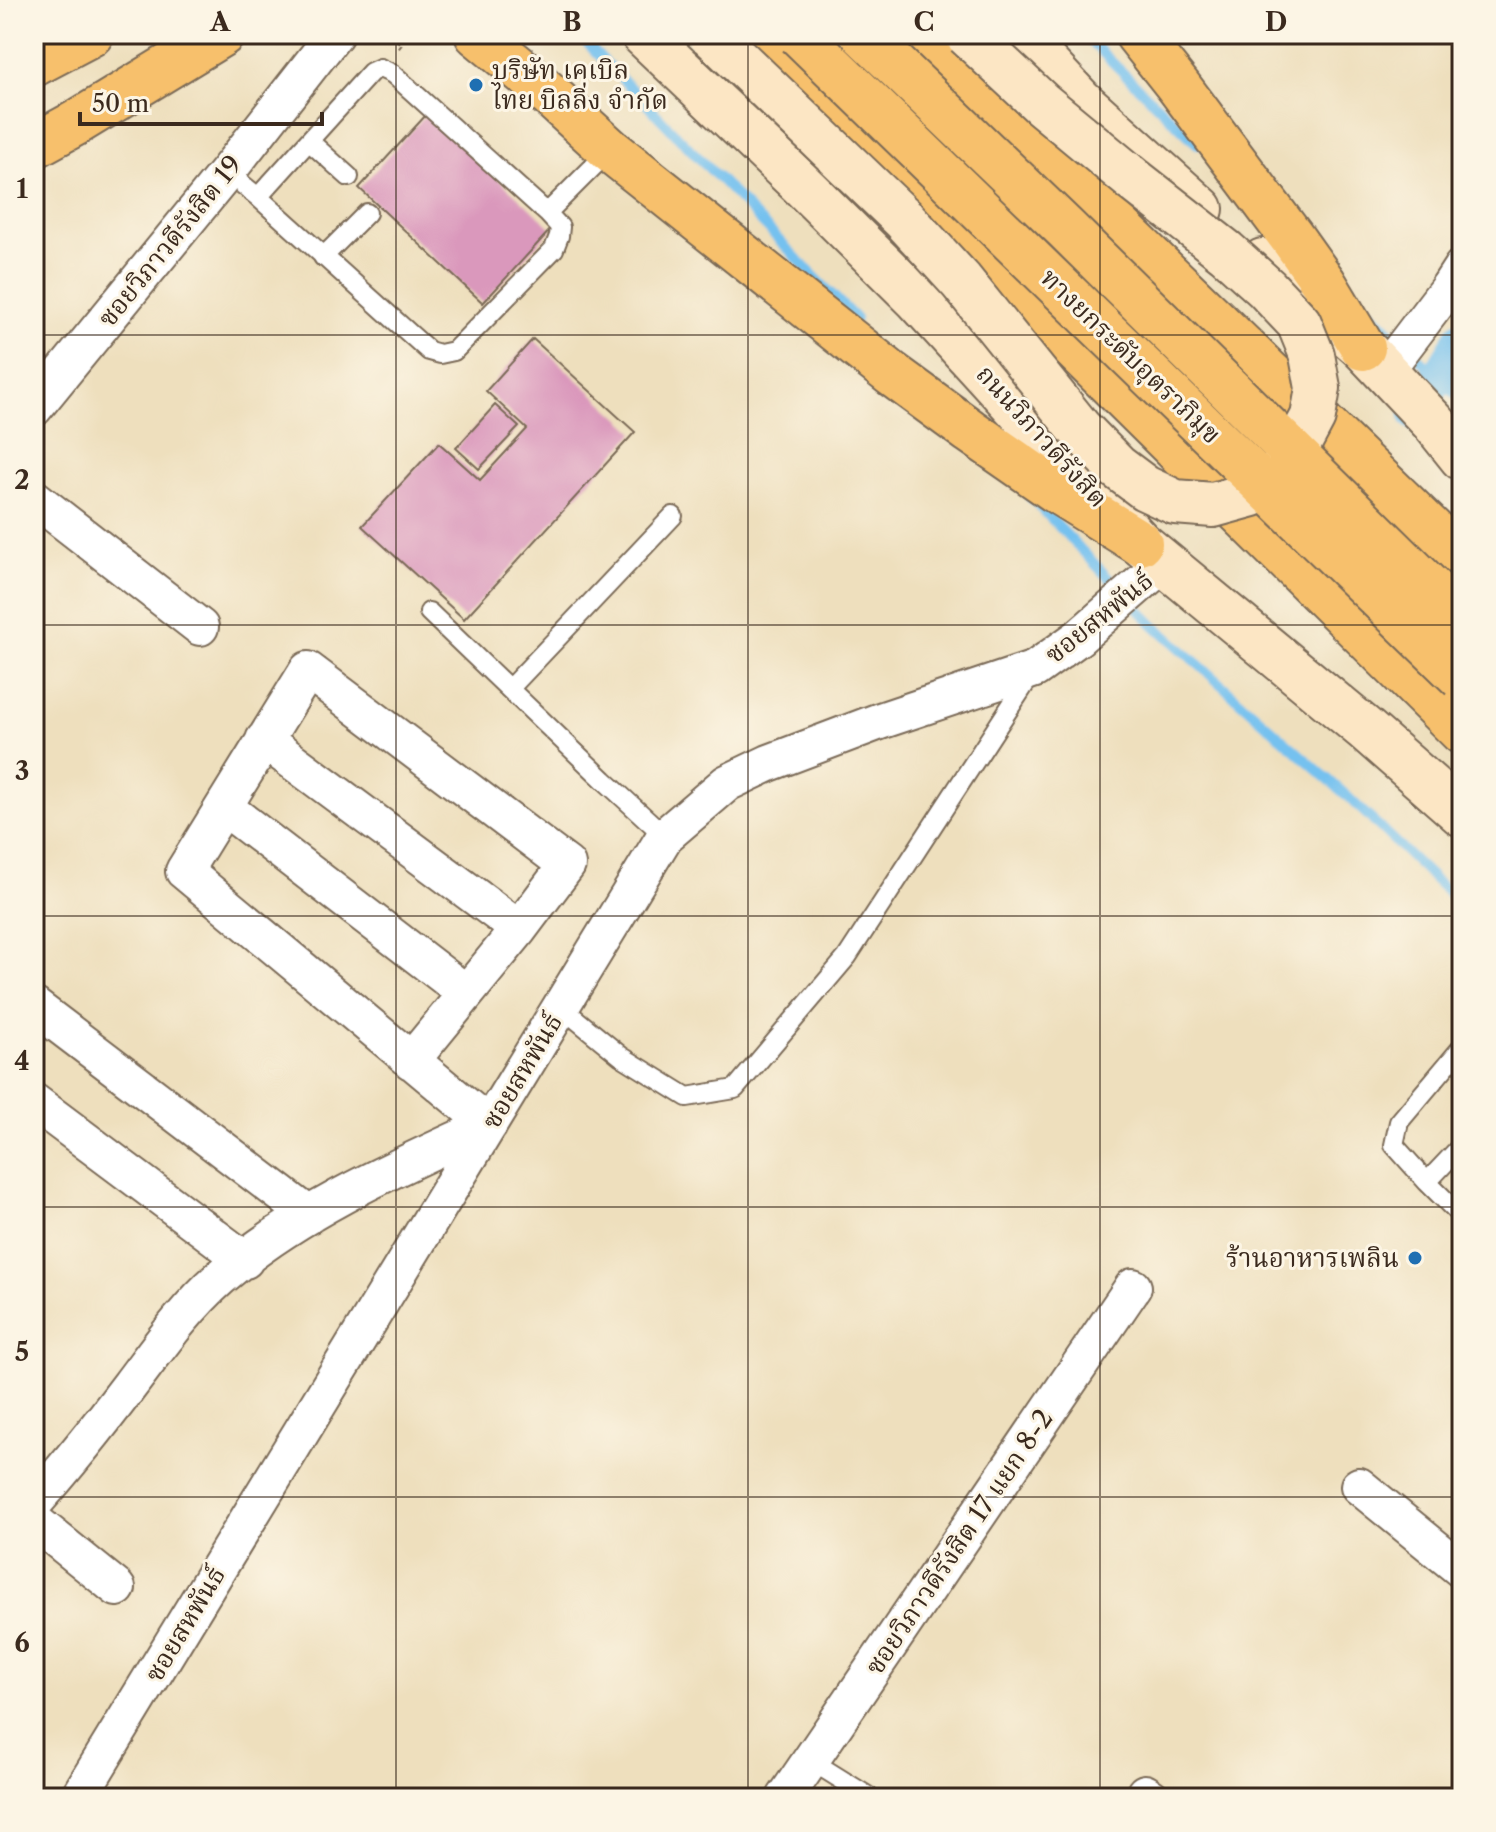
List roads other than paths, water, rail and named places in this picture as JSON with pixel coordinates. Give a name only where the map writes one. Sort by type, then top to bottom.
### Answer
[{"type":"main road","points":[[34,64],[91,34]]},
{"type":"main road","points":[[34,117],[190,34]]},
{"type":"main road","points":[[34,146],[222,34]]},
{"type":"main road","points":[[477,34],[610,150],[914,391],[1055,490],[1139,575]]},
{"type":"main road","name":"ถนนวิภาวดีรังสิต","points":[[643,34],[918,300],[1139,575],[1364,728],[1462,814]]},
{"type":"main road","points":[[711,34],[904,219],[961,281],[1079,428],[1117,467],[1145,488],[1175,502],[1213,505],[1253,494],[1288,464],[1313,417],[1318,388],[1312,355],[1299,323],[1226,252],[1042,104],[967,34]]},
{"type":"main road","points":[[756,34],[1462,732]]},
{"type":"main road","name":"ทางยกระดับอุตราภิมุข","points":[[799,34],[1462,678]]},
{"type":"main road","name":"ทางยกระดับอุตราภิมุข","points":[[863,34],[1462,619]]},
{"type":"main road","points":[[920,34],[1462,559]]},
{"type":"main road","points":[[1018,34],[1080,100],[1374,359],[1462,458]]},
{"type":"main road","points":[[1137,34],[1292,238],[1374,359]]},
{"type":"street","name":"ซอยวิภาวดีรังสิต 19","points":[[34,408],[335,34]]},
{"type":"street","points":[[1374,359],[1462,267]]},
{"type":"street","points":[[34,498],[200,627]]},
{"type":"street","name":"ซอยสหพันธ์","points":[[78,1798],[665,836],[727,783],[769,763],[880,721],[1035,669],[1078,638],[1139,575]]},
{"type":"street","points":[[117,1588],[37,1498],[82,1449],[186,1313],[221,1278],[309,1215],[392,1169],[489,1125],[411,1061],[184,871],[308,670],[567,865],[411,1061]]},
{"type":"street","points":[[264,740],[519,929]]},
{"type":"street","points":[[224,807],[466,993]]},
{"type":"street","points":[[34,1006],[309,1215]]},
{"type":"street","points":[[34,1102],[245,1260]]},
{"type":"street","name":"ซอยวิภาวดีรังสิต 17 แยก 8-2","points":[[785,1798],[1133,1287]]},
{"type":"street","points":[[1359,1486],[1462,1570]]},
{"type":"lane","points":[[227,172],[429,351],[440,354],[454,351],[554,249],[559,236],[560,227],[547,213],[393,74],[380,68],[371,72],[258,197]]},
{"type":"lane","points":[[309,141],[349,177]]},
{"type":"lane","points":[[547,213],[610,150]]},
{"type":"lane","points":[[323,257],[367,213]]},
{"type":"lane","points":[[509,689],[673,516]]},
{"type":"lane","points":[[429,612],[665,836]]},
{"type":"lane","points":[[561,1007],[621,1056],[687,1097],[735,1089],[847,957],[1035,669]]},
{"type":"lane","points":[[1462,1047],[1399,1122],[1394,1145],[1462,1217]]},
{"type":"lane","points":[[1427,1182],[1462,1145]]},
{"type":"lane","points":[[810,1760],[871,1798]]},
{"type":"waterway","points":[[578,34],[856,319]]},
{"type":"waterway","points":[[1083,34],[1197,144]]},
{"type":"waterway","points":[[1352,294],[1462,400]]},
{"type":"waterway","points":[[1416,414],[1462,337]]},
{"type":"waterway","points":[[1029,496],[1154,625],[1346,795],[1462,906]]},
{"type":"place","name":"บริษัท เคเบิล ไทย บิลลิ่ง จำกัด","points":[[476,85]]},
{"type":"place","name":"ร้านอาหารเพลิน","points":[[1415,1258]]}]
